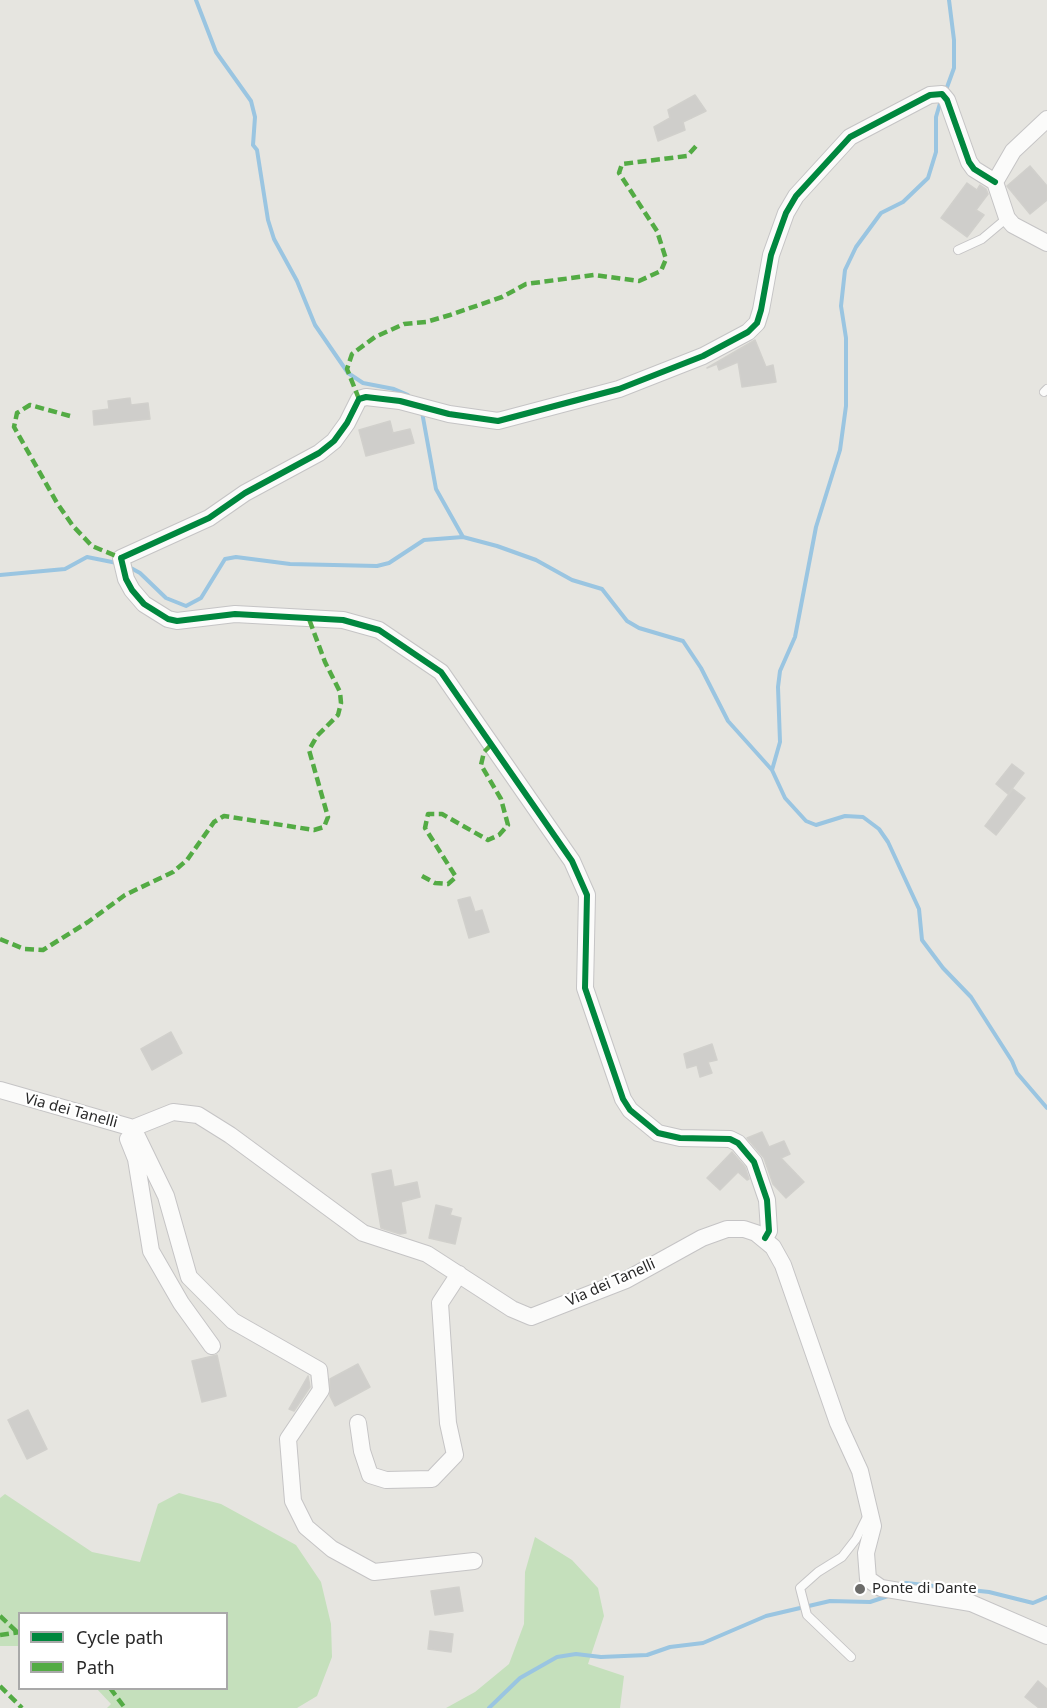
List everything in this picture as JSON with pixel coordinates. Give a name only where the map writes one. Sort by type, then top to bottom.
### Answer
[{"type":"street","points":[[1047,243],[1013,225],[1007,218],[994,182],[974,169],[969,162],[947,100],[942,94],[930,95],[850,137],[796,196],[786,213],[771,255],[757,323],[748,332],[703,356],[619,389],[498,421],[449,414],[400,401],[366,397],[359,399],[347,423],[319,453],[245,493],[209,518],[121,558],[126,579],[132,590],[144,604],[168,619],[177,621],[235,614],[343,620],[379,630],[441,672],[572,861],[587,895],[585,988],[623,1099],[630,1110],[658,1133],[681,1138],[730,1139],[738,1143],[754,1162],[764,1189],[769,1231],[765,1238],[783,1265],[838,1423],[860,1471],[873,1526],[866,1553],[868,1579],[895,1591],[970,1603],[1047,1636]]},
{"type":"street","points":[[994,182],[1013,151],[1047,119]]},
{"type":"street","name":"Via dei Tanelli","points":[[0,1090],[128,1127],[173,1112],[198,1115],[230,1135],[363,1233],[427,1254],[512,1309],[531,1317],[626,1280],[702,1238],[728,1229],[744,1228],[765,1238]]},
{"type":"street","points":[[128,1127],[136,1159],[151,1251],[181,1303],[212,1346]]},
{"type":"street","points":[[128,1127],[166,1196],[189,1277],[233,1321],[319,1370],[321,1390],[288,1439],[293,1501],[306,1527],[332,1549],[374,1572],[474,1561]]},
{"type":"street","points":[[358,1423],[362,1451],[370,1475],[386,1480],[432,1479],[456,1455],[447,1423],[440,1303],[459,1274]]},
{"type":"lane","points":[[958,250],[982,239],[1007,218]]},
{"type":"lane","points":[[850,1657],[807,1614],[800,1588],[818,1572],[842,1557],[856,1539],[869,1511]]},
{"type":"green space","points":[[179,1493],[221,1504],[296,1545],[321,1582],[331,1624],[332,1657],[317,1696],[297,1708],[107,1708],[111,1704],[98,1690],[228,1690],[228,1612],[18,1612],[18,1646],[0,1646],[0,1498],[5,1494],[92,1552],[140,1562],[158,1504]]},
{"type":"green space","points":[[535,1537],[572,1560],[598,1588],[604,1616],[588,1664],[624,1676],[620,1708],[446,1708],[475,1692],[509,1664],[524,1624],[525,1572]]},
{"type":"building","points":[[695,95],[706,111],[683,122],[685,130],[658,141],[654,127],[670,118],[668,110]]},
{"type":"building","points":[[1030,166],[1047,186],[1047,200],[1030,214],[1007,186]]},
{"type":"building","points":[[967,183],[977,190],[980,185],[986,189],[988,194],[976,210],[984,215],[967,237],[941,218]]},
{"type":"building","points":[[755,340],[766,367],[773,365],[776,382],[742,387],[738,362],[719,370],[717,364],[707,368]]},
{"type":"building","points":[[130,398],[131,405],[148,403],[150,419],[94,425],[93,411],[109,409],[108,401]]},
{"type":"building","points":[[390,421],[393,433],[410,429],[414,443],[366,456],[359,430]]},
{"type":"building","points":[[1012,764],[1024,773],[1008,794],[996,784]]},
{"type":"building","points":[[1013,789],[1025,798],[996,835],[985,826]]},
{"type":"building","points":[[470,897],[475,912],[482,910],[489,932],[469,938],[458,900]]},
{"type":"building","points":[[171,1032],[182,1053],[152,1070],[141,1049]]},
{"type":"building","points":[[712,1044],[717,1060],[708,1062],[712,1073],[700,1077],[697,1065],[687,1068],[684,1054]]},
{"type":"building","points":[[762,1132],[769,1147],[784,1141],[790,1154],[781,1158],[804,1182],[786,1198],[773,1184],[764,1158],[747,1138]]},
{"type":"building","points":[[732,1152],[745,1167],[749,1179],[747,1180],[738,1172],[720,1190],[707,1178]]},
{"type":"building","points":[[391,1170],[394,1187],[417,1182],[420,1197],[401,1202],[406,1233],[400,1234],[381,1228],[372,1174]]},
{"type":"building","points":[[436,1205],[452,1209],[450,1215],[461,1218],[455,1244],[429,1238]]},
{"type":"building","points":[[217,1355],[226,1396],[202,1402],[192,1361]]},
{"type":"building","points":[[358,1364],[370,1387],[335,1406],[330,1396],[330,1379]]},
{"type":"building","points":[[308,1376],[310,1387],[294,1411],[289,1409]]},
{"type":"building","points":[[28,1410],[47,1449],[27,1459],[8,1420]]},
{"type":"building","points":[[459,1587],[463,1611],[435,1615],[431,1591]]},
{"type":"building","points":[[430,1631],[453,1634],[451,1652],[428,1649]]},
{"type":"building","points":[[1038,1681],[1047,1689],[1047,1708],[1039,1708],[1025,1697]]},
{"type":"waterway","points":[[196,0],[216,52],[251,101],[255,117],[253,145],[257,150],[268,220],[274,239],[297,281],[315,325],[348,373],[363,383],[394,389],[408,395]]},
{"type":"waterway","points":[[946,90],[954,68],[954,40],[949,0]]},
{"type":"waterway","points":[[772,770],[780,742],[778,687],[780,671],[795,637],[816,527],[840,450],[846,406],[846,338],[841,306],[845,270],[856,247],[881,213],[903,202],[928,178],[936,152],[936,117],[941,100]]},
{"type":"waterway","points":[[422,412],[436,489],[463,537]]},
{"type":"waterway","points":[[129,567],[140,573],[166,598],[186,606],[201,598],[225,559],[236,557],[290,564],[377,566],[389,563],[424,540],[463,537],[536,560],[572,580],[602,589],[627,621],[639,628],[683,641],[701,668],[728,721],[772,770],[785,798],[806,821],[816,825],[845,816],[863,817],[879,829],[888,842],[919,909],[922,940],[943,968],[971,997],[1012,1061],[1017,1073],[1047,1108]]},
{"type":"waterway","points":[[0,575],[65,569],[87,557],[117,563]]},
{"type":"waterway","points":[[901,1586],[906,1583],[989,1592],[1033,1603],[1047,1597]]},
{"type":"waterway","points":[[489,1708],[520,1678],[557,1657],[576,1654],[601,1657],[647,1655],[670,1647],[703,1643],[766,1616],[830,1601],[870,1602],[891,1595]]},
{"type":"marked path","points":[[359,399],[347,369],[352,354],[375,337],[404,324],[426,322],[450,315],[502,297],[526,284],[594,275],[639,281],[661,271],[666,259],[657,231],[619,173],[622,164],[687,156],[697,145]]},
{"type":"marked path","points":[[70,416],[30,405],[17,413],[14,427],[57,503],[73,526],[92,546],[121,558]]},
{"type":"marked path","points":[[0,939],[24,949],[43,950],[88,922],[125,895],[173,872],[187,860],[214,822],[224,816],[314,830],[324,827],[328,817],[309,750],[317,736],[338,715],[341,703],[340,692],[325,662],[309,619]]},
{"type":"marked path","points":[[422,876],[435,883],[448,884],[456,877],[425,828],[428,814],[442,814],[488,840],[499,835],[508,825],[501,799],[481,765],[484,752],[491,745]]},
{"type":"marked path","points":[[0,1616],[17,1632]]},
{"type":"marked path","points":[[0,1635],[18,1632]]},
{"type":"marked path","points":[[0,1686],[22,1708]]},
{"type":"marked path","points":[[112,1690],[125,1708]]},
{"type":"cycle path","points":[[765,1238],[769,1231],[767,1200],[754,1162],[738,1143],[730,1139],[680,1138],[658,1133],[630,1110],[623,1099],[585,988],[587,895],[572,861],[441,672],[379,630],[343,620],[235,614],[177,621],[168,619],[144,604],[132,590],[126,579],[121,558],[209,518],[245,493],[319,453],[334,441],[347,423],[359,399],[366,397],[400,401],[449,414],[498,421],[619,389],[703,356],[748,332],[757,323],[771,255],[786,213],[796,196],[850,137],[930,95],[942,94],[947,100],[969,162],[974,169],[995,182]]},
{"type":"place","name":"Ponte di Dante","points":[[860,1589]]}]
